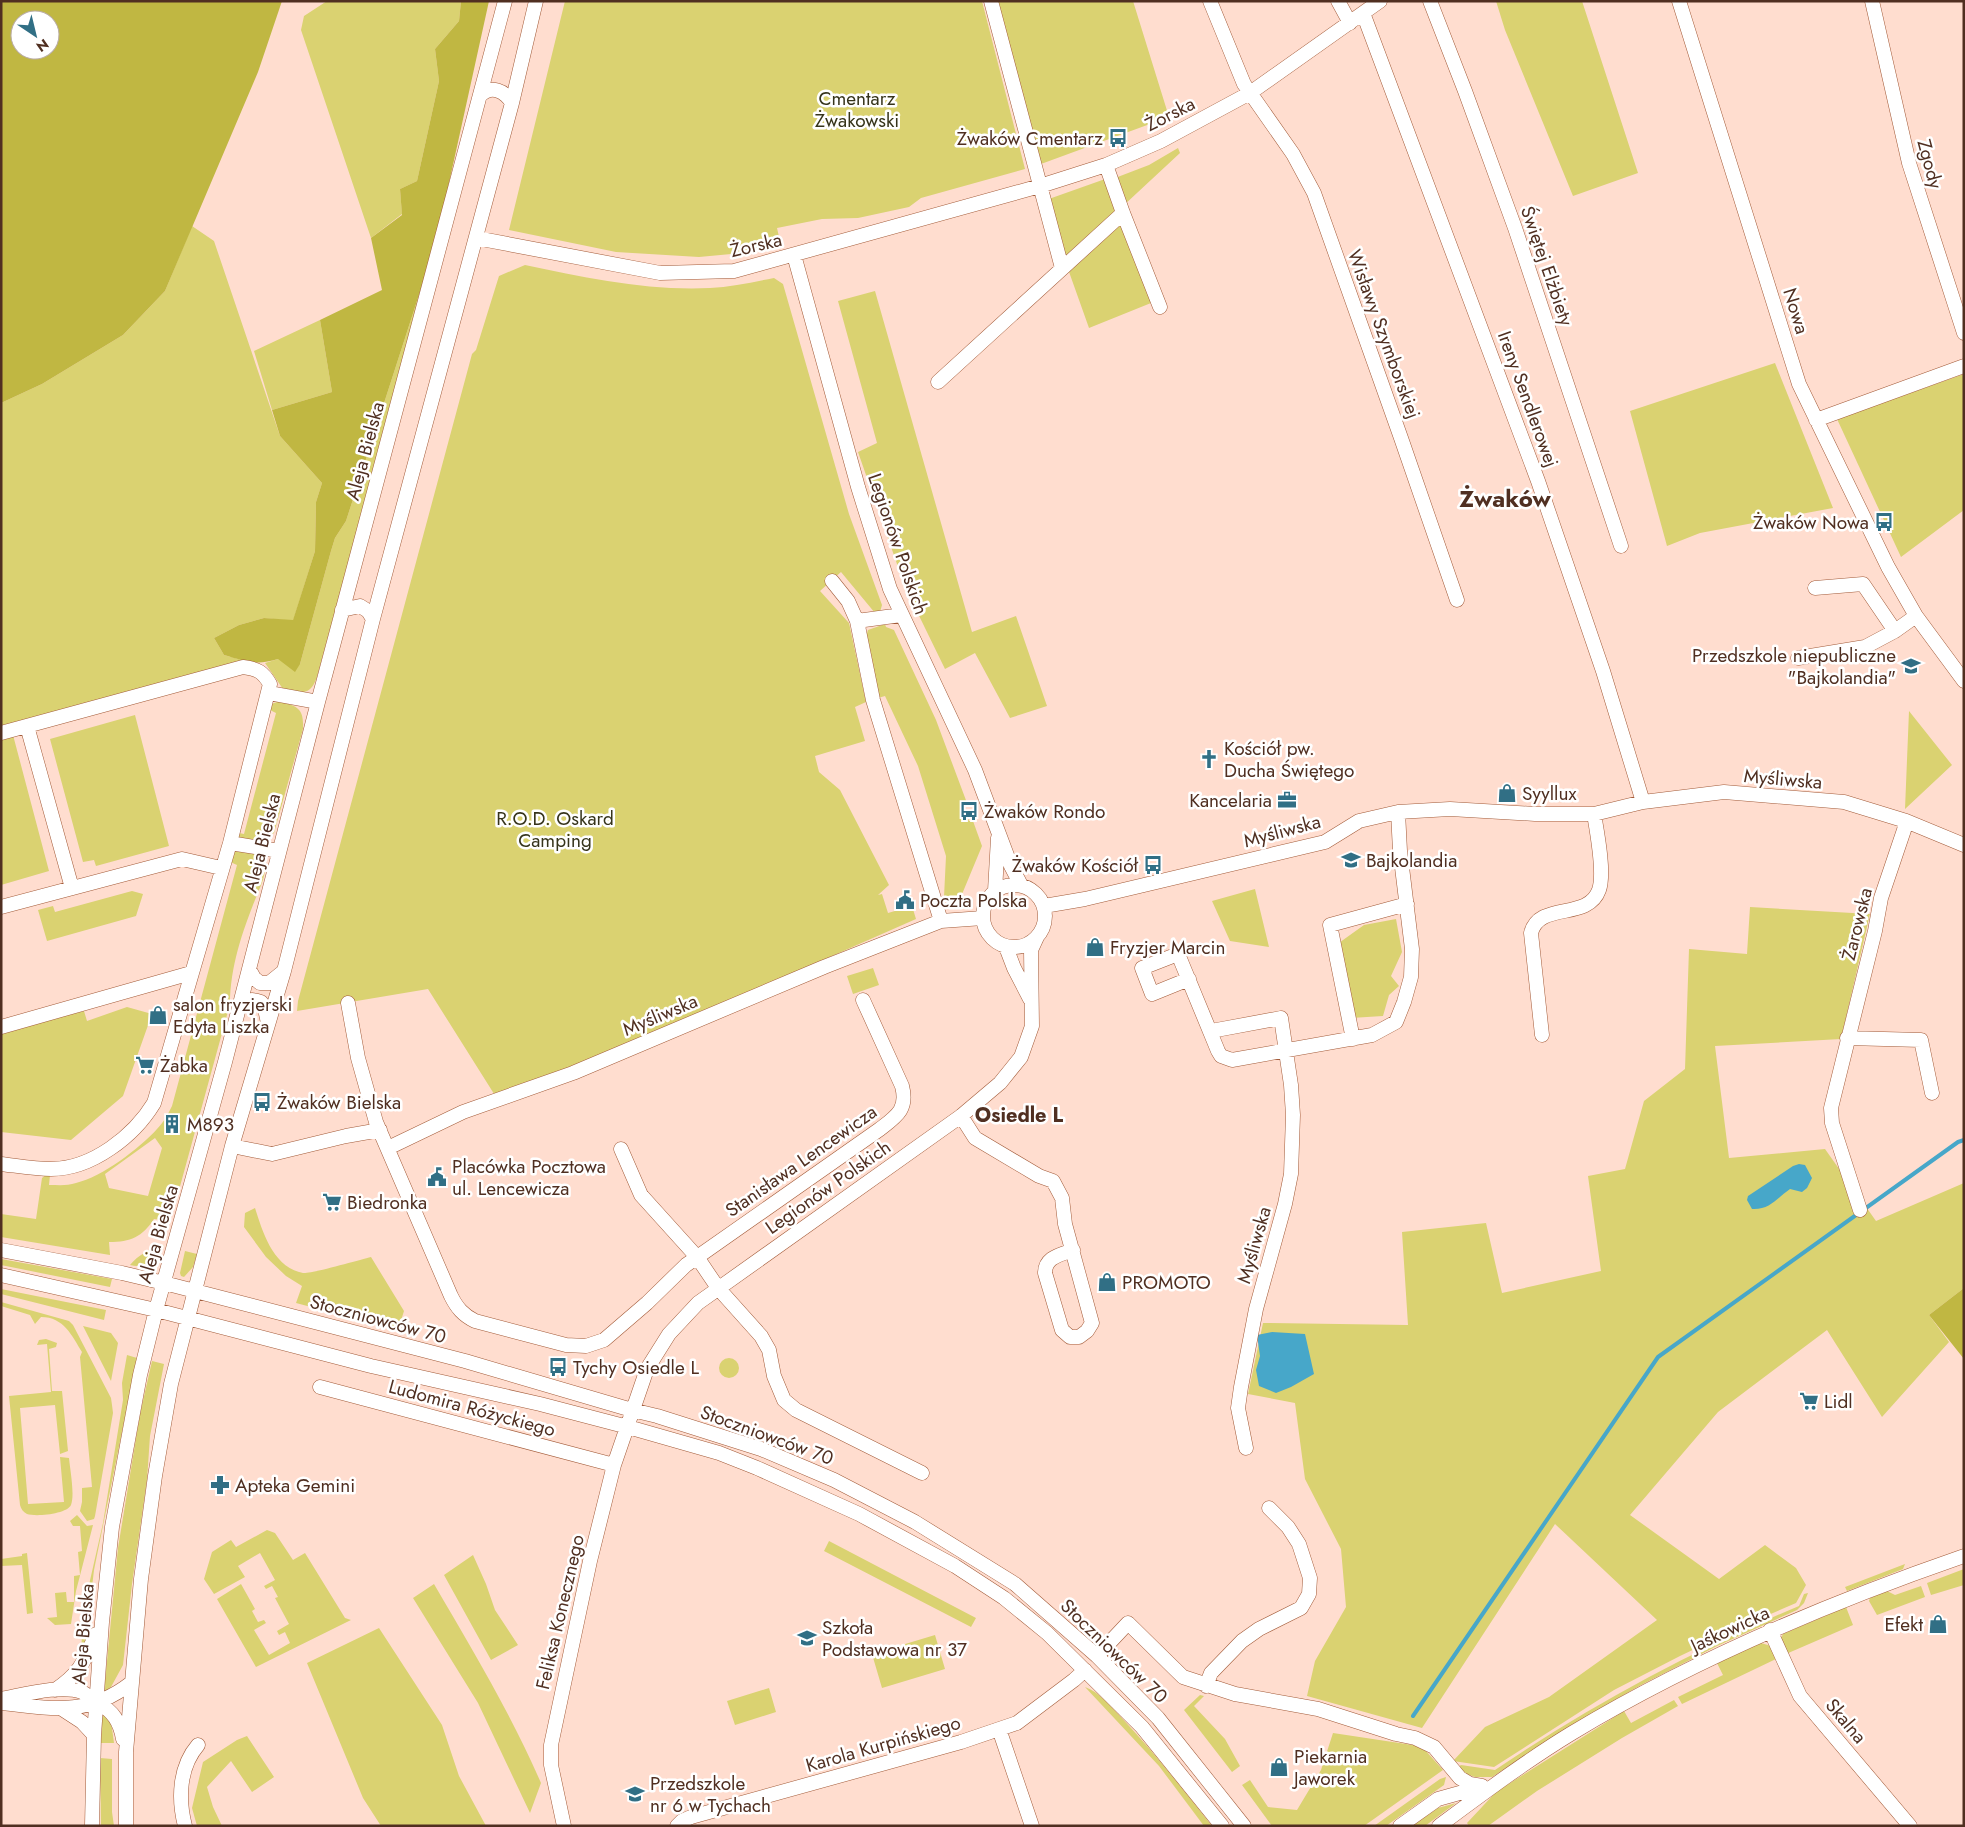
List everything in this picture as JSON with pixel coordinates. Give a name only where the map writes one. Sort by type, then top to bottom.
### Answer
[{"type":"street","name":"Aleja Bielska","points":[[92,1826],[96,1701],[112,1527],[140,1375],[156,1310],[239,1009],[342,610],[505,1]]},
{"type":"street","name":"Aleja Bielska","points":[[126,1826],[126,1752],[143,1560],[171,1384],[232,1146],[284,971],[373,619],[512,103],[536,1]]},
{"type":"street","points":[[991,1],[1062,268]]},
{"type":"street","points":[[1210,1],[1244,84],[1250,93]]},
{"type":"street","points":[[1338,1],[1350,23]]},
{"type":"street","name":"Żorska","points":[[476,238],[660,273],[734,271],[1040,186],[1106,165],[1161,141],[1250,93],[1380,1]]},
{"type":"street","name":"Świętej Elżbiety","points":[[1430,1],[1465,90],[1515,228],[1621,546]]},
{"type":"street","name":"Nowa","points":[[1679,1],[1799,384],[1871,534],[1916,616],[1964,681]]},
{"type":"street","name":"Zgody","points":[[1872,1],[1909,163],[1964,333]]},
{"type":"street","name":"Ireny Sendlerowej","points":[[1363,13],[1538,481],[1603,670],[1643,802]]},
{"type":"street","points":[[480,96],[487,90],[496,90],[505,94],[512,103]]},
{"type":"street","name":"Wisławy Szymborskiej","points":[[1250,93],[1293,154],[1314,194],[1457,600]]},
{"type":"street","points":[[1106,165],[1160,307]]},
{"type":"street","points":[[938,382],[1123,212]]},
{"type":"street","name":"Legionów Polskich","points":[[794,255],[861,496],[890,589],[901,616],[975,770],[1010,866],[1021,885]]},
{"type":"street","points":[[1816,420],[1964,366]]},
{"type":"street","points":[[832,581],[848,601],[857,621],[873,700],[945,920],[984,924]]},
{"type":"street","points":[[1815,588],[1863,584],[1895,631]]},
{"type":"street","points":[[342,610],[360,606],[368,611],[373,619]]},
{"type":"street","points":[[857,621],[901,616]]},
{"type":"street","points":[[1798,658],[1865,647],[1895,631],[1916,616]]},
{"type":"street","points":[[1,733],[243,667],[262,672],[270,684],[230,843],[221,868],[154,1102],[145,1118],[117,1142],[82,1164],[51,1169],[1,1164]]},
{"type":"street","points":[[269,693],[318,702]]},
{"type":"street","points":[[27,726],[72,888]]},
{"type":"street","name":"Myśliwska","points":[[1044,911],[1085,899],[1325,842],[1359,821],[1398,812],[1450,809],[1535,814],[1594,814],[1643,802],[1724,792],[1844,802],[1906,821],[1964,845]]},
{"type":"street","points":[[1189,979],[1221,1056],[1232,1060],[1372,1035],[1396,1022],[1411,977],[1412,949],[1400,851],[1398,812]]},
{"type":"street","points":[[1542,1034],[1531,933],[1534,925],[1544,917],[1582,907],[1597,894],[1600,883],[1599,855],[1594,814]]},
{"type":"street","name":"Żarowska","points":[[1860,1210],[1831,1118],[1832,1103],[1875,931],[1881,898],[1906,821]]},
{"type":"street","points":[[995,891],[998,833]]},
{"type":"street","points":[[230,843],[279,851]]},
{"type":"street","points":[[1,907],[182,859],[221,868]]},
{"type":"street","points":[[1010,885],[1021,885],[1030,889],[1038,896],[1044,911],[1041,931],[1037,937],[1021,946],[1006,946],[998,943],[984,924],[984,908],[988,898],[995,891],[1010,885]]},
{"type":"street","points":[[1352,1039],[1330,925],[1407,904]]},
{"type":"street","name":"Myśliwska","points":[[388,1148],[463,1112],[572,1073],[815,971],[945,920]]},
{"type":"street","name":"Legionów Polskich","points":[[632,1410],[647,1368],[683,1316],[718,1288],[961,1116],[1000,1083],[1021,1057],[1032,1026],[1032,950],[1037,937]]},
{"type":"street","points":[[1006,946],[1014,968],[1032,1002]]},
{"type":"street","points":[[249,969],[254,978],[260,983],[270,983],[284,971]]},
{"type":"street","points":[[1,1027],[191,973]]},
{"type":"street","points":[[239,1009],[247,1000],[252,999],[261,1002],[265,1009],[268,1024]]},
{"type":"street","name":"Stanisława Lencewicza","points":[[348,1003],[367,1094],[380,1130],[450,1296],[461,1312],[475,1321],[566,1345],[586,1346],[604,1340],[647,1303],[686,1265],[880,1129],[899,1113],[905,1096],[902,1086],[863,1000]]},
{"type":"street","name":"Myśliwska","points":[[1210,1031],[1281,1018],[1287,1051],[1293,1115],[1291,1174],[1285,1204],[1256,1309],[1238,1408],[1246,1448]]},
{"type":"street","points":[[1847,1038],[1921,1040],[1932,1094]]},
{"type":"street","points":[[961,1116],[975,1138],[1031,1171],[1053,1181],[1062,1198],[1065,1224],[1073,1250],[1092,1323],[1088,1331],[1079,1337],[1070,1337],[1062,1330],[1046,1273],[1046,1264],[1051,1258],[1073,1250]]},
{"type":"street","points":[[232,1146],[272,1154],[346,1136],[380,1130]]},
{"type":"street","points":[[620,1150],[641,1195],[697,1257],[718,1288],[761,1336],[769,1350],[774,1376],[784,1400],[796,1410],[922,1473]]},
{"type":"street","name":"Stoczniowców 70","points":[[1,1250],[164,1283],[465,1361],[657,1416],[761,1449],[834,1480],[915,1522],[1015,1584],[1098,1656],[1158,1718],[1244,1826]]},
{"type":"street","name":"Stoczniowców 70","points":[[1,1275],[156,1310],[371,1366],[531,1402],[628,1427],[719,1453],[859,1514],[955,1566],[1004,1598],[1047,1633],[1142,1727],[1222,1826]]},
{"type":"street","name":"Ludomira Różyckiego","points":[[320,1387],[614,1465]]},
{"type":"street","name":"Feliksa Konecznego","points":[[564,1826],[551,1765],[551,1745],[590,1561],[614,1465],[632,1410]]},
{"type":"street","points":[[1206,1686],[1211,1674],[1242,1641],[1255,1631],[1301,1608],[1309,1594],[1310,1578],[1299,1544],[1288,1527],[1269,1508]]},
{"type":"street","name":"Jaśkowicka","points":[[1439,1826],[1572,1733],[1677,1675],[1770,1630],[1872,1589],[1964,1556]]},
{"type":"street","points":[[55,1690],[68,1682],[79,1671],[88,1656],[102,1622]]},
{"type":"street","points":[[1098,1656],[1128,1623],[1183,1677],[1235,1694],[1318,1709],[1396,1734],[1415,1738],[1434,1747],[1460,1778],[1470,1784],[1482,1786]]},
{"type":"street","name":"Skalna","points":[[1770,1630],[1800,1696],[1910,1826]]},
{"type":"street","name":"Karola Kurpińskiego","points":[[677,1826],[682,1820],[691,1817],[961,1742],[1017,1724],[1068,1686],[1085,1670]]},
{"type":"street","name":"Aleja Bielska","points":[[96,1701],[108,1697],[131,1683]]},
{"type":"street","points":[[1,1698],[55,1690],[76,1691],[86,1694],[96,1701]]},
{"type":"street","name":"Aleja Bielska","points":[[96,1701],[108,1709],[118,1722],[122,1731],[126,1752]]},
{"type":"street","points":[[1,1703],[62,1709],[76,1708],[96,1701]]},
{"type":"street","points":[[62,1709],[82,1722],[94,1734]]},
{"type":"street","points":[[999,1729],[1032,1826]]},
{"type":"street","points":[[185,1826],[180,1799],[183,1777],[187,1762],[198,1745]]},
{"type":"street","name":"Jaśkowicka","points":[[1400,1826],[1438,1799],[1482,1786],[1526,1764]]},
{"type":"green space","points":[[327,1],[461,1],[459,21],[435,49],[439,81],[417,181],[400,189],[402,214],[371,238],[301,30],[304,16]]},
{"type":"green space","name":"Cmentarz Żwakowski","points":[[565,1],[982,1],[1025,169],[921,198],[909,207],[858,218],[822,219],[777,228],[780,241],[742,253],[699,257],[616,252],[509,230]]},
{"type":"green space","points":[[998,1],[1133,1],[1169,117],[1041,164]]},
{"type":"green space","points":[[1496,1],[1582,1],[1638,173],[1573,196],[1505,30]]},
{"type":"green space","points":[[1178,148],[1180,153],[1123,206],[1115,178],[1149,165]]},
{"type":"green space","points":[[1108,178],[1118,211],[1064,261],[1046,200]]},
{"type":"green space","points":[[1121,221],[1151,303],[1089,328],[1068,269]]},
{"type":"green space","points":[[192,226],[214,241],[280,436],[322,483],[316,502],[315,551],[293,621],[264,618],[239,625],[214,638],[224,655],[253,663],[1,730],[1,403],[42,384],[123,335],[165,291]]},
{"type":"green space","points":[[436,242],[317,677],[308,691],[295,692],[283,689],[265,663],[278,659],[300,664],[335,538],[346,521]]},
{"type":"green space","name":"R.O.D. Oskard Camping","points":[[525,265],[617,283],[663,288],[718,287],[774,278],[783,284],[849,514],[882,605],[880,612],[875,613],[841,572],[820,591],[849,623],[866,702],[855,707],[865,741],[815,756],[819,772],[840,790],[889,885],[878,895],[882,894],[888,913],[912,906],[916,919],[798,971],[799,975],[496,1097],[428,989],[297,1011],[298,1001],[472,354],[476,350],[499,276]]},
{"type":"green space","points":[[875,291],[972,632],[1016,616],[1047,706],[1010,718],[975,653],[945,669],[905,587],[858,452],[877,443],[838,301]]},
{"type":"green space","points":[[320,320],[332,392],[272,410],[254,351]]},
{"type":"green space","points":[[1775,363],[1833,508],[1700,533],[1667,546],[1630,411]]},
{"type":"green space","points":[[1964,374],[1964,510],[1901,557],[1837,419]]},
{"type":"green space","points":[[885,624],[886,627],[894,630],[936,720],[967,803],[963,804],[969,821],[973,821],[982,846],[960,899],[954,904],[946,902],[944,897],[946,856],[918,766],[885,696],[878,698],[865,639],[868,630]]},
{"type":"green space","points":[[280,701],[299,709],[303,729],[274,833],[262,841],[237,839],[239,833],[244,834],[276,713],[270,710],[271,704]]},
{"type":"green space","points":[[1909,711],[1952,765],[1905,809]]},
{"type":"green space","points":[[135,715],[169,846],[96,866],[94,860],[83,862],[50,739]]},
{"type":"green space","points":[[13,735],[49,871],[1,885],[1,739]]},
{"type":"green space","points":[[236,850],[256,855],[262,861],[265,872],[238,948],[232,976],[230,1004],[169,1221],[154,1219],[145,1230],[135,1237],[124,1241],[109,1242],[110,1255],[1,1237],[1,1214],[36,1219],[42,1178],[46,1175],[50,1175],[49,1185],[66,1185],[97,1175],[141,1145],[166,1118],[172,1106],[237,865],[228,861],[230,854]],"holes":[[[155,1138],[162,1148],[148,1196],[109,1188],[105,1174]]]},
{"type":"green space","points":[[1255,889],[1269,947],[1230,941],[1212,901]]},
{"type":"green space","points":[[132,891],[143,894],[136,916],[47,941],[38,910],[53,906],[55,912]]},
{"type":"green space","points":[[1750,907],[1870,914],[1841,1039],[1715,1046],[1729,1158],[1825,1149],[1876,1221],[1964,1183],[1964,1288],[1929,1315],[1949,1342],[1882,1417],[1827,1330],[1718,1412],[1630,1515],[1719,1579],[1765,1545],[1796,1568],[1806,1585],[1796,1603],[1680,1656],[1614,1690],[1494,1767],[1453,1761],[1485,1727],[1549,1697],[1657,1620],[1555,1524],[1422,1728],[1307,1696],[1315,1661],[1346,1607],[1341,1549],[1305,1479],[1295,1403],[1248,1394],[1263,1323],[1408,1325],[1402,1232],[1486,1223],[1502,1293],[1601,1271],[1588,1176],[1625,1169],[1644,1101],[1685,1069],[1689,949],[1747,954]]},
{"type":"green space","points":[[1396,919],[1402,952],[1391,976],[1399,986],[1389,995],[1383,1016],[1351,1018],[1336,945],[1364,925]]},
{"type":"green space","points":[[873,968],[879,985],[853,994],[847,976]]},
{"type":"green space","points":[[127,1007],[152,1014],[123,1096],[71,1140],[1,1132],[1,1033],[84,1011],[87,1021]]},
{"type":"green space","points":[[255,1208],[271,1248],[284,1264],[293,1270],[308,1273],[371,1257],[404,1311],[398,1330],[296,1303],[302,1286],[286,1276],[266,1257],[244,1227],[245,1213]]},
{"type":"green space","points":[[164,1245],[159,1255],[151,1262],[141,1266],[130,1265],[145,1252]]},
{"type":"green space","points":[[185,1251],[197,1254],[193,1267],[184,1277],[180,1273]]},
{"type":"green space","points":[[1,1259],[112,1279],[110,1287],[1,1265]]},
{"type":"green space","points":[[1,1289],[106,1310],[104,1320],[1,1294]]},
{"type":"green space","points":[[1,1302],[69,1321],[73,1325],[111,1398],[113,1413],[94,1519],[87,1521],[80,1511],[82,1488],[92,1487],[80,1357],[82,1352],[71,1334],[56,1320],[41,1317],[35,1324],[30,1315],[1,1306]]},
{"type":"green space","points":[[83,1326],[111,1333],[118,1343],[111,1381]]},
{"type":"green space","points":[[46,1339],[57,1343],[56,1347],[49,1349],[52,1391],[62,1391],[68,1451],[60,1454],[55,1405],[20,1408],[28,1504],[64,1502],[60,1457],[69,1458],[72,1501],[71,1505],[64,1511],[44,1515],[31,1515],[24,1512],[20,1505],[9,1396],[51,1392],[47,1344],[37,1345],[39,1340]]},
{"type":"green space","points":[[127,1355],[137,1358],[94,1570],[85,1647],[76,1666],[59,1681],[73,1667],[81,1651],[84,1607],[103,1523],[123,1400],[122,1383]]},
{"type":"green space","points":[[729,1358],[736,1361],[739,1368],[736,1375],[729,1378],[722,1375],[719,1368],[722,1361]]},
{"type":"green space","points":[[152,1361],[164,1364],[150,1436],[147,1480],[123,1665],[111,1687],[104,1692],[118,1548],[140,1414]]},
{"type":"green space","points":[[77,1515],[87,1526],[93,1525],[76,1591],[71,1624],[55,1625],[47,1618],[57,1617],[55,1593],[66,1592],[67,1602],[74,1602],[74,1576],[80,1575],[78,1552],[82,1551],[80,1526],[73,1526],[70,1521]]},
{"type":"green space","points":[[267,1530],[275,1533],[293,1560],[305,1553],[345,1618],[351,1620],[256,1667],[217,1599],[241,1584],[255,1609],[252,1611],[258,1622],[264,1620],[266,1623],[254,1630],[269,1655],[290,1643],[285,1632],[279,1635],[277,1631],[289,1624],[275,1598],[278,1597],[272,1586],[266,1589],[264,1586],[275,1580],[260,1553],[238,1566],[245,1577],[214,1594],[204,1579],[212,1552],[231,1540],[236,1547]]},
{"type":"green space","points":[[829,1541],[976,1618],[971,1627],[824,1551]]},
{"type":"green space","points":[[27,1553],[33,1613],[27,1614],[22,1565],[1,1566],[1,1559],[22,1556],[22,1554]]},
{"type":"green space","points":[[473,1555],[495,1610],[518,1645],[491,1660],[444,1575]]},
{"type":"green space","points":[[1905,1564],[1903,1569],[1847,1591],[1845,1587]]},
{"type":"green space","points":[[1964,1569],[1964,1585],[1931,1595],[1927,1583]]},
{"type":"green space","points":[[434,1584],[504,1707],[541,1783],[530,1813],[478,1703],[413,1598]]},
{"type":"green space","points":[[1921,1586],[1925,1597],[1877,1615],[1869,1601],[1870,1598],[1887,1591],[1895,1595]]},
{"type":"green space","points":[[1808,1593],[1804,1603],[1797,1610],[1717,1646],[1641,1685],[1568,1727],[1492,1777],[1475,1777],[1458,1767],[1461,1765],[1495,1770],[1568,1723],[1643,1680],[1720,1641],[1799,1606],[1804,1594]]},
{"type":"green space","points":[[1846,1607],[1853,1625],[1786,1654],[1781,1638],[1783,1634]]},
{"type":"green space","points":[[379,1628],[442,1725],[459,1776],[486,1826],[381,1826],[363,1798],[307,1663]]},
{"type":"green space","points":[[935,1635],[945,1669],[882,1688],[872,1654]]},
{"type":"green space","points":[[1761,1643],[1771,1646],[1776,1659],[1682,1704],[1678,1697],[1723,1675],[1717,1663]]},
{"type":"green space","points":[[1085,1687],[1104,1699],[1132,1729],[1212,1826],[1204,1826],[1159,1766]]},
{"type":"green space","points":[[769,1688],[776,1712],[735,1725],[727,1701]]},
{"type":"green space","points":[[1200,1695],[1204,1696],[1194,1706],[1225,1739],[1240,1766],[1232,1772],[1184,1710]]},
{"type":"green space","points":[[1674,1700],[1678,1706],[1622,1738],[1537,1791],[1488,1826],[1469,1826],[1467,1823],[1496,1792],[1624,1711],[1631,1723]]},
{"type":"green space","points":[[102,1714],[111,1721],[114,1743],[101,1743]]},
{"type":"green space","points":[[1333,1733],[1419,1746],[1443,1770],[1364,1826],[1272,1826],[1242,1785],[1250,1780],[1268,1807],[1297,1810],[1321,1770]]},
{"type":"green space","points":[[247,1736],[274,1777],[252,1792],[231,1761],[207,1787],[213,1807],[222,1826],[197,1826],[192,1808],[203,1762],[237,1740]]},
{"type":"green space","points":[[100,1758],[112,1759],[112,1812],[114,1826],[101,1826]]},
{"type":"green space","points":[[1446,1777],[1444,1785],[1386,1826],[1374,1826],[1440,1779]]},
{"type":"green space","points":[[1456,1803],[1425,1826],[1412,1826],[1438,1808]]},
{"type":"shaded area","points":[[1,1],[282,1],[258,72],[165,291],[123,335],[42,384],[1,403]]},
{"type":"shaded area","points":[[461,1],[489,1],[436,242],[346,521],[335,538],[300,664],[295,672],[278,659],[257,662],[245,661],[224,655],[214,638],[239,625],[264,618],[293,620],[315,551],[316,502],[322,483],[280,436],[272,410],[332,392],[320,320],[382,290],[371,238],[402,215],[400,189],[417,181],[439,81],[435,49],[459,21]]},
{"type":"shaded area","points":[[1964,1288],[1964,1359],[1929,1315]]},
{"type":"water","points":[[1799,1164],[1805,1165],[1812,1178],[1807,1188],[1802,1192],[1790,1189],[1764,1208],[1752,1209],[1747,1200],[1748,1196]]},
{"type":"water","points":[[1272,1332],[1305,1334],[1314,1374],[1276,1393],[1259,1386],[1256,1370],[1260,1356],[1257,1335]]},
{"type":"waterway","points":[[1413,1716],[1658,1357],[1958,1142],[1964,1140]]},
{"type":"place","name":"Żwaków Cmentarz","points":[[1118,138]]},
{"type":"place","name":"Żwaków Nowa","points":[[1884,522]]},
{"type":"place","name":"Przedszkole niepubliczne \"Bajkolandia\"","points":[[1911,666]]},
{"type":"place","name":"Kościół pw. Ducha Świętego","points":[[1209,759]]},
{"type":"place","name":"Syyllux","points":[[1507,793]]},
{"type":"place","name":"Kancelaria","points":[[1287,800]]},
{"type":"place","name":"Żwaków Rondo","points":[[969,811]]},
{"type":"place","name":"Bajkolandia","points":[[1351,860]]},
{"type":"place","name":"Żwaków Kościół","points":[[1153,865]]},
{"type":"place","name":"Poczta Polska","points":[[905,900]]},
{"type":"place","name":"Fryzjer Marcin","points":[[1095,947]]},
{"type":"place","name":"salon fryzjerski Edyta Liszka","points":[[158,1015]]},
{"type":"place","name":"Żabka","points":[[145,1065]]},
{"type":"place","name":"Żwaków Bielska","points":[[262,1102]]},
{"type":"place","name":"M893","points":[[172,1124]]},
{"type":"place","name":"Placówka Pocztowa ul. Lencewicza","points":[[437,1177]]},
{"type":"place","name":"Biedronka","points":[[332,1202]]},
{"type":"place","name":"PROMOTO","points":[[1107,1282]]},
{"type":"place","name":"Tychy Osiedle L","points":[[558,1367]]},
{"type":"place","name":"Lidl","points":[[1809,1401]]},
{"type":"place","name":"Apteka Gemini","points":[[220,1485]]},
{"type":"place","name":"Efekt","points":[[1938,1624]]},
{"type":"place","name":"Szkoła Podstawowa nr 37","points":[[807,1638]]},
{"type":"place","name":"Piekarnia Jaworek","points":[[1279,1767]]},
{"type":"place","name":"Przedszkole nr 6 w Tychach","points":[[635,1794]]},
{"type":"district","name":"Żwaków","points":[[1505,498]]},
{"type":"district","name":"Osiedle L","points":[[1019,1115]]}]
